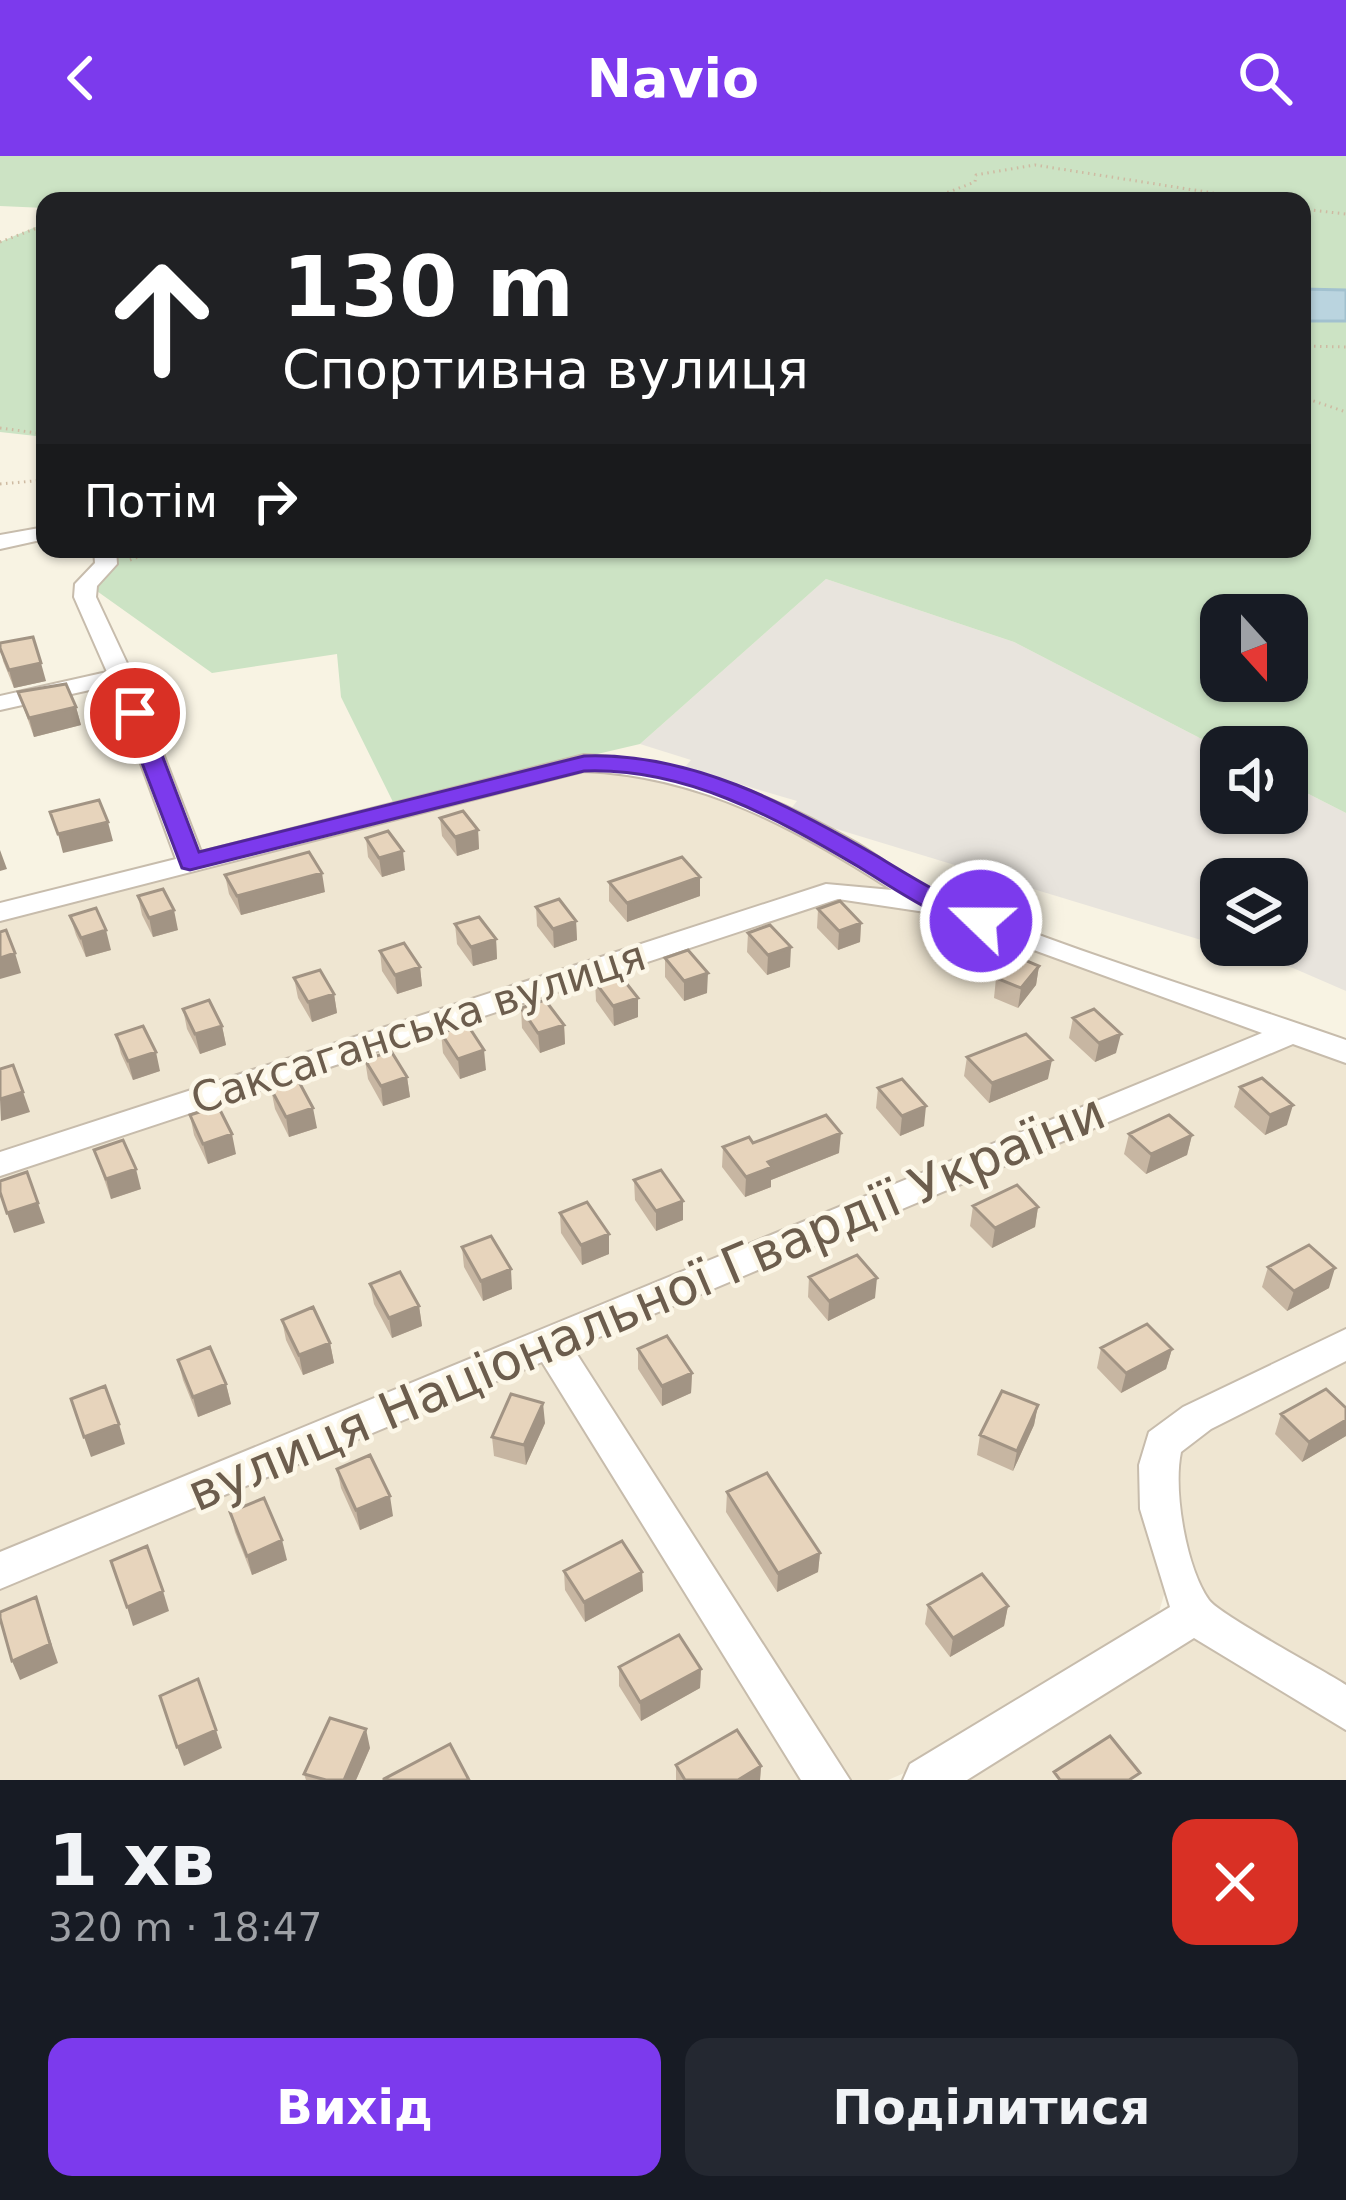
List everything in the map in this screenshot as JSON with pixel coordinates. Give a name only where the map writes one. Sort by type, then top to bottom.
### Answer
[{"type":"street","points":[[0,542],[36,535]]},
{"type":"street","points":[[106,558],[106,564],[84,590],[190,862]]},
{"type":"street","points":[[0,703],[121,676]]},
{"type":"street","points":[[0,912],[584,764],[662,767],[749,798],[937,905],[1346,1052]]},
{"type":"street","name":"Саксаганська вулиця","points":[[0,1164],[836,890],[937,905]]},
{"type":"street","name":"вулиця Національної Гвардії України","points":[[0,1571],[1292,1033]]},
{"type":"street","points":[[550,1343],[827,1780]]},
{"type":"street","points":[[1346,1344],[1197,1418],[1163,1444],[1159,1482],[1169,1550],[1194,1615],[1346,1709]]},
{"type":"street","points":[[926,1780],[1194,1615]]},
{"type":"path","points":[[958,192],[975,182],[976,175],[1018,164],[1204,192]]},
{"type":"path","points":[[1311,210],[1346,214]]},
{"type":"path","points":[[0,242],[36,228]]},
{"type":"path","points":[[1311,346],[1346,347]]},
{"type":"path","points":[[1311,401],[1346,412]]},
{"type":"path","points":[[0,428],[36,433]]},
{"type":"path","points":[[0,484],[36,481]]},
{"type":"shaded area","points":[[826,579],[1014,642],[1200,738],[1200,834],[1308,834],[1308,794],[1346,813],[1346,991],[1286,966],[1308,966],[1308,858],[1200,858],[1200,940],[787,814],[797,801],[684,768],[691,760],[640,744]]},
{"type":"shaded area","points":[[619,766],[743,802],[907,892],[829,886],[0,1157],[0,917],[578,768]]},
{"type":"shaded area","points":[[835,895],[894,902],[1260,1026],[1264,1034],[0,1558],[0,1169]]},
{"type":"shaded area","points":[[1293,1042],[1346,1057],[1346,1337],[1152,1435],[1168,1580],[1158,1616],[1127,1645],[902,1774],[888,1780],[849,1780],[571,1353],[573,1343]]},
{"type":"shaded area","points":[[1346,1354],[1346,1700],[1211,1613],[1185,1567],[1169,1450]]},
{"type":"shaded area","points":[[520,1361],[547,1361],[815,1780],[0,1780],[0,1579]]},
{"type":"shaded area","points":[[1192,1639],[1208,1640],[1346,1721],[1346,1780],[955,1780]]},
{"type":"green space","points":[[0,156],[1346,156],[1346,290],[1311,289],[1311,192],[36,192],[36,208],[0,206]]},
{"type":"green space","points":[[36,227],[36,436],[0,432],[0,242]]},
{"type":"green space","points":[[1311,321],[1346,321],[1346,813],[1308,794],[1308,726],[1200,726],[1200,738],[1014,642],[826,579],[640,744],[393,802],[341,697],[337,654],[212,673],[94,589],[106,558],[1311,558]]},
{"type":"water","points":[[1311,289],[1346,290],[1346,321],[1311,321]]},
{"type":"building","points":[[33,637],[41,663],[9,670],[0,643]]},
{"type":"building","points":[[66,684],[76,707],[29,718],[18,692]]},
{"type":"building","points":[[99,800],[108,822],[58,834],[50,812]]},
{"type":"building","points":[[463,811],[478,830],[455,837],[440,818]]},
{"type":"building","points":[[388,831],[403,851],[379,858],[366,838]]},
{"type":"building","points":[[309,852],[322,873],[237,896],[225,875]]},
{"type":"building","points":[[682,857],[700,877],[627,903],[609,882]]},
{"type":"building","points":[[163,889],[174,910],[149,918],[138,896]]},
{"type":"building","points":[[559,899],[576,921],[553,929],[536,907]]},
{"type":"building","points":[[840,901],[861,923],[839,931],[818,909]]},
{"type":"building","points":[[96,908],[106,930],[81,938],[70,916]]},
{"type":"building","points":[[479,917],[496,939],[471,947],[455,924]]},
{"type":"building","points":[[770,925],[791,947],[768,955],[748,933]]},
{"type":"building","points":[[6,930],[15,953],[0,958],[0,932]]},
{"type":"building","points":[[404,943],[420,967],[395,975],[380,951]]},
{"type":"building","points":[[688,950],[708,973],[684,981],[665,958]]},
{"type":"building","points":[[1015,956],[1039,966],[1021,988],[996,978]]},
{"type":"building","points":[[320,970],[334,994],[308,1002],[294,978]]},
{"type":"building","points":[[619,974],[638,998],[613,1006],[595,982]]},
{"type":"building","points":[[209,1000],[222,1026],[195,1034],[183,1009]]},
{"type":"building","points":[[545,1000],[564,1025],[538,1033],[521,1008]]},
{"type":"building","points":[[1094,1009],[1121,1034],[1099,1043],[1073,1018]]},
{"type":"building","points":[[467,1024],[484,1050],[458,1059],[441,1033]]},
{"type":"building","points":[[143,1026],[156,1052],[128,1061],[116,1035]]},
{"type":"building","points":[[1026,1034],[1052,1060],[992,1083],[967,1057]]},
{"type":"building","points":[[391,1051],[407,1077],[381,1086],[365,1060]]},
{"type":"building","points":[[13,1065],[23,1092],[0,1099],[0,1069]]},
{"type":"building","points":[[1262,1078],[1293,1105],[1270,1115],[1240,1087]]},
{"type":"building","points":[[902,1079],[926,1106],[902,1116],[878,1088]]},
{"type":"building","points":[[298,1080],[313,1108],[286,1117],[271,1089]]},
{"type":"building","points":[[218,1106],[232,1134],[203,1144],[190,1115]]},
{"type":"building","points":[[826,1115],[841,1133],[768,1162],[772,1167],[746,1177],[723,1147],[749,1137],[753,1143]]},
{"type":"building","points":[[1169,1115],[1192,1135],[1151,1154],[1129,1134]]},
{"type":"building","points":[[123,1140],[136,1169],[106,1179],[94,1150]]},
{"type":"building","points":[[661,1170],[683,1201],[656,1211],[634,1180]]},
{"type":"building","points":[[27,1172],[38,1203],[7,1213],[0,1181]]},
{"type":"building","points":[[1017,1185],[1038,1207],[995,1228],[973,1206]]},
{"type":"building","points":[[587,1202],[609,1234],[581,1245],[560,1213]]},
{"type":"building","points":[[491,1236],[511,1269],[481,1281],[462,1247]]},
{"type":"building","points":[[1309,1245],[1335,1268],[1294,1291],[1268,1267]]},
{"type":"building","points":[[857,1255],[877,1278],[829,1301],[809,1277]]},
{"type":"building","points":[[400,1272],[419,1306],[389,1318],[370,1284]]},
{"type":"building","points":[[313,1307],[330,1343],[299,1355],[282,1320]]},
{"type":"building","points":[[1147,1324],[1172,1349],[1126,1373],[1101,1348]]},
{"type":"building","points":[[667,1336],[692,1373],[662,1386],[638,1349]]},
{"type":"building","points":[[210,1347],[226,1384],[193,1397],[178,1360]]},
{"type":"building","points":[[105,1386],[119,1424],[84,1437],[71,1399]]},
{"type":"building","points":[[1326,1389],[1346,1408],[1346,1420],[1309,1442],[1281,1414]]},
{"type":"building","points":[[1002,1391],[1038,1405],[1017,1451],[980,1435]]},
{"type":"building","points":[[511,1394],[543,1403],[524,1445],[492,1437]]},
{"type":"building","points":[[370,1455],[390,1496],[356,1510],[337,1469]]},
{"type":"building","points":[[767,1473],[820,1553],[778,1573],[727,1492]]},
{"type":"building","points":[[264,1498],[282,1540],[247,1556],[230,1512]]},
{"type":"building","points":[[622,1541],[642,1572],[584,1602],[564,1571]]},
{"type":"building","points":[[147,1546],[163,1591],[127,1607],[111,1561]]},
{"type":"building","points":[[982,1574],[1008,1606],[953,1638],[928,1605]]},
{"type":"building","points":[[36,1597],[50,1644],[12,1661],[0,1612]]},
{"type":"building","points":[[679,1635],[701,1669],[640,1702],[619,1667]]},
{"type":"building","points":[[198,1679],[216,1730],[177,1747],[160,1696]]},
{"type":"building","points":[[330,1718],[366,1729],[344,1780],[304,1774]]},
{"type":"building","points":[[737,1730],[761,1766],[738,1780],[685,1780],[676,1765]]},
{"type":"building","points":[[1110,1736],[1140,1773],[1129,1780],[1060,1780],[1054,1772]]},
{"type":"building","points":[[450,1744],[469,1780],[384,1780],[384,1779]]},
{"type":"route","points":[[135,713],[190,862],[584,764],[622,762],[662,767],[749,798],[937,905],[981,921]]}]
